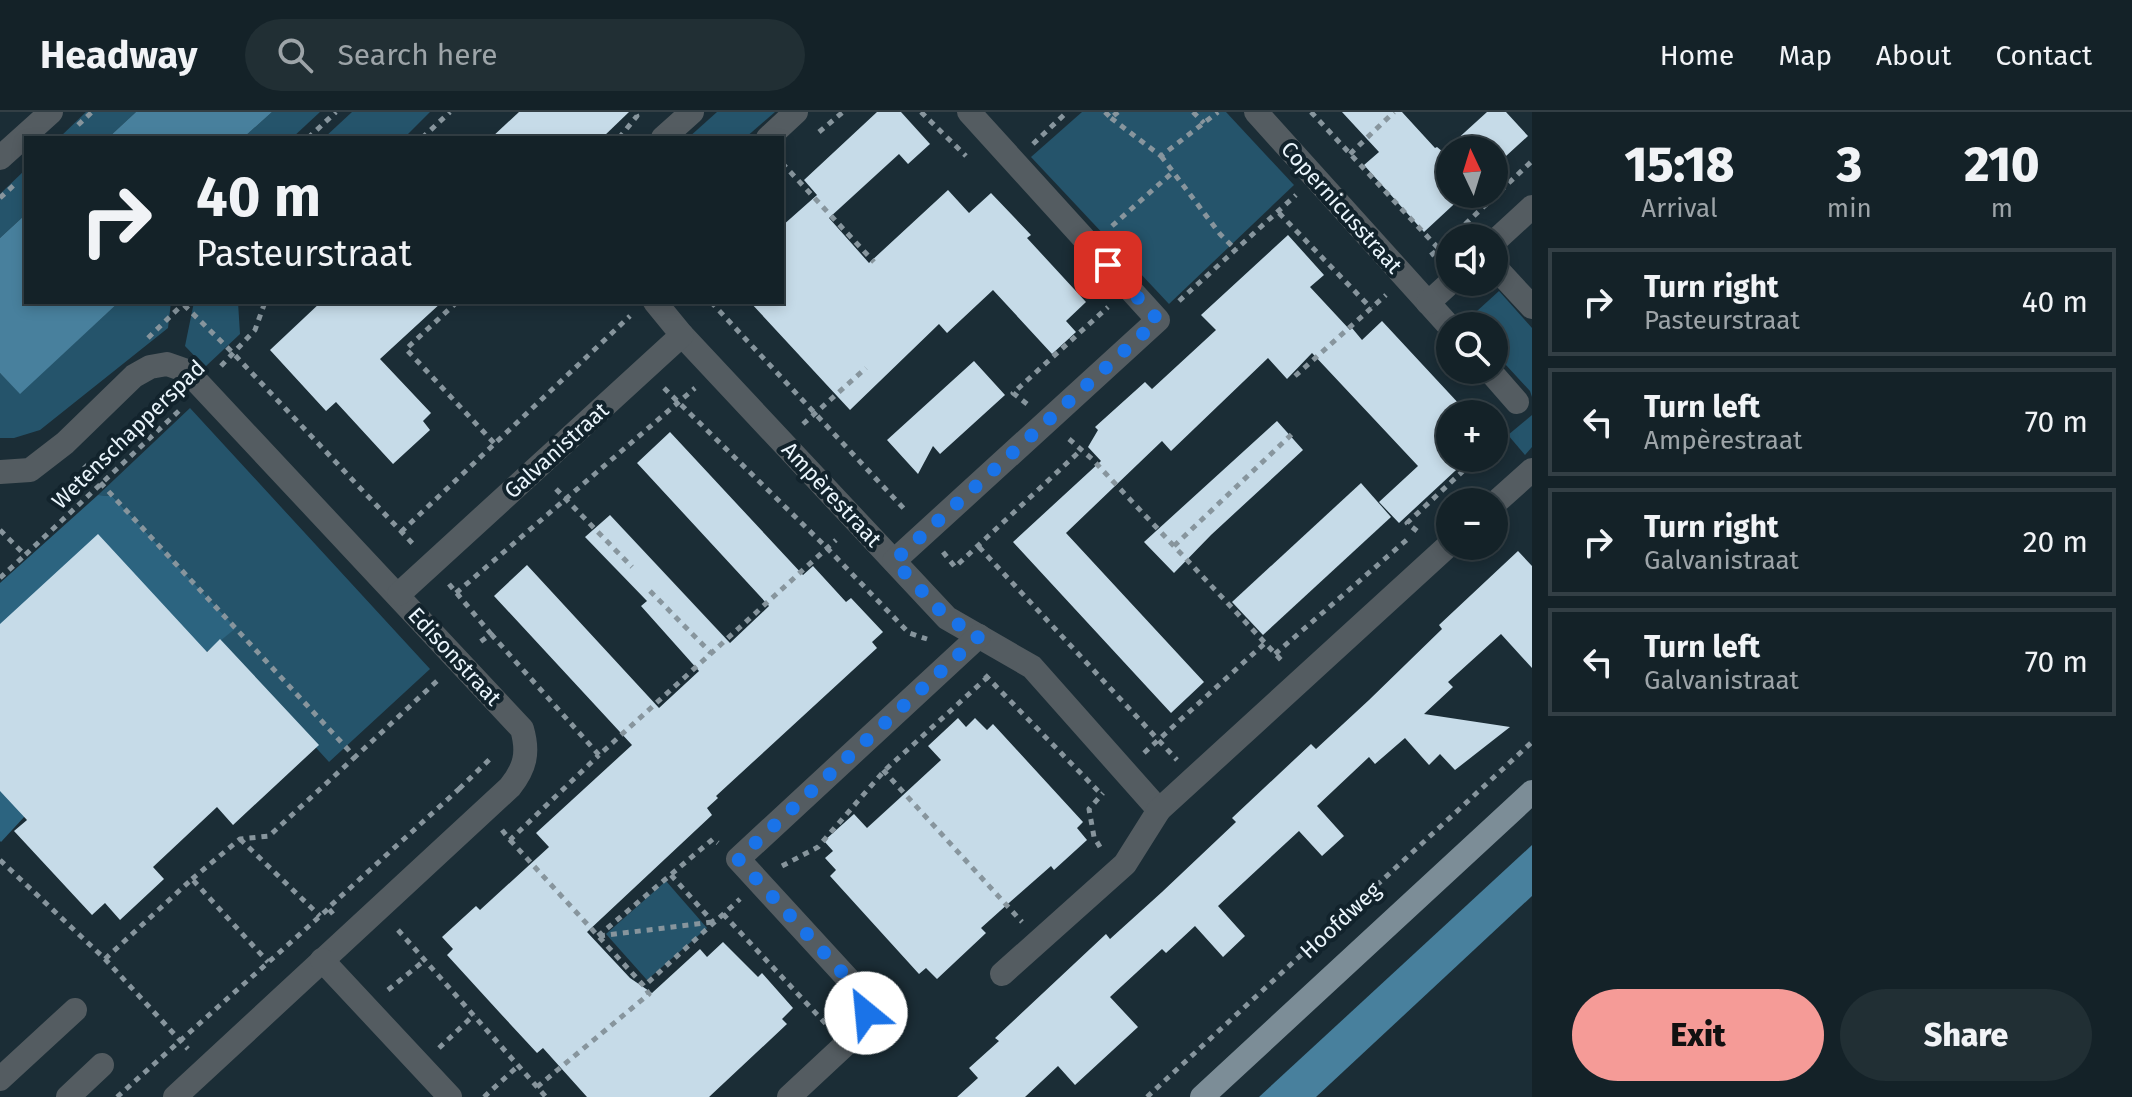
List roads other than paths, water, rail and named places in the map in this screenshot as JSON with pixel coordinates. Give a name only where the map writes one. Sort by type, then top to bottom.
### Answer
[{"type":"main road","name":"Hoofdweg","points":[[1202,1097],[1532,792]]},
{"type":"street","points":[[24,136],[51,112]]},
{"type":"street","points":[[665,136],[692,112]]},
{"type":"street","points":[[770,136],[796,112]]},
{"type":"street","points":[[894,561],[1158,320],[969,112]]},
{"type":"street","name":"Copernicusstraat","points":[[1256,112],[1428,303]]},
{"type":"street","points":[[0,158],[24,136]]},
{"type":"street","points":[[1508,229],[1532,207]]},
{"type":"street","points":[[1508,281],[1532,307]]},
{"type":"street","points":[[1436,296],[1428,303],[1436,312]]},
{"type":"street","points":[[644,308],[682,335]]},
{"type":"street","name":"Ampèrestraat","points":[[682,335],[947,618],[1032,667],[1159,810]]},
{"type":"street","name":"Galvanistraat","points":[[399,594],[682,335]]},
{"type":"street","name":"Edisonstraat","points":[[0,472],[30,470],[65,443],[134,376],[150,367],[167,364],[187,371],[399,594],[522,729],[526,743],[526,759],[521,773],[510,787],[175,1097]]},
{"type":"street","points":[[1501,384],[1517,402]]},
{"type":"street","points":[[1508,491],[1532,470]]},
{"type":"street","points":[[1002,974],[1125,864],[1159,810],[1436,557]]},
{"type":"street","points":[[789,1097],[861,1030],[866,1013],[862,994],[738,859],[979,636]]},
{"type":"street","points":[[322,960],[450,1097]]},
{"type":"street","points":[[0,1079],[75,1010]]},
{"type":"street","points":[[68,1097],[102,1065]]}]
